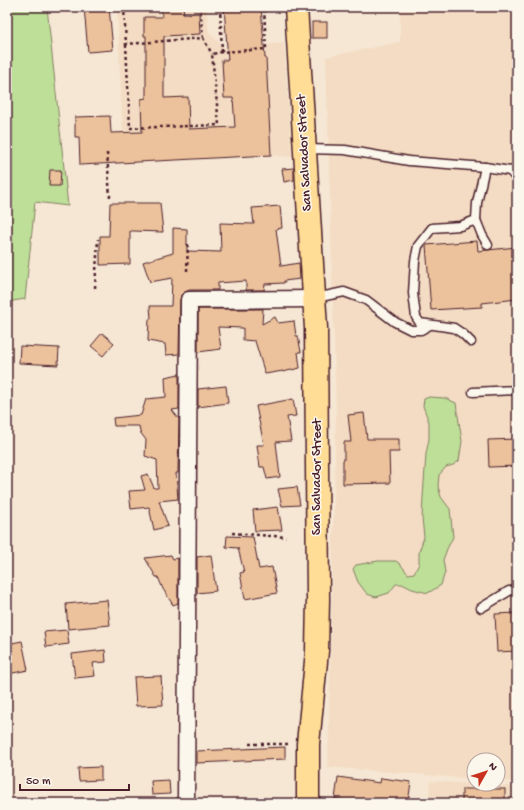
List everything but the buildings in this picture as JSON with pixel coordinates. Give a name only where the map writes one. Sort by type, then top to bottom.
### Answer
[{"type":"highway","name":"San Salvador Street","points":[[296,7],[316,328],[318,598],[317,650],[308,744],[308,803]]},
{"type":"street","points":[[186,803],[189,300],[314,299]]},
{"type":"lane","points":[[305,149],[345,150],[409,161],[513,170],[517,179]]},
{"type":"lane","points":[[485,167],[477,203],[476,220],[478,227],[488,245]]},
{"type":"lane","points":[[471,342],[454,328],[420,323],[416,317],[413,293],[415,261],[418,246],[432,228],[460,226],[476,220]]},
{"type":"lane","points":[[314,299],[344,292],[366,300],[395,322],[411,330],[421,330],[430,324]]},
{"type":"lane","points":[[473,392],[517,390]]},
{"type":"lane","points":[[481,608],[509,591],[517,590]]},
{"type":"path","points":[[124,7],[130,128],[218,125],[212,54],[203,38],[200,7]]},
{"type":"path","points":[[220,7],[222,52]]},
{"type":"path","points":[[212,54],[266,49],[264,7]]},
{"type":"path","points":[[126,44],[203,38]]},
{"type":"path","points":[[107,153],[110,197]]},
{"type":"path","points":[[95,288],[98,239]]},
{"type":"path","points":[[187,271],[188,242]]},
{"type":"path","points":[[232,533],[286,537]]},
{"type":"path","points":[[249,744],[308,744]]},
{"type":"shaded area","points":[[117,7],[206,7],[209,33],[226,49],[284,43],[292,157],[271,155],[124,163]]},
{"type":"shaded area","points":[[400,7],[517,7],[517,782],[506,781],[506,752],[466,752],[466,778],[328,767],[336,411],[326,57],[400,42]]},
{"type":"shaded area","points":[[430,781],[466,783],[466,792],[506,792],[506,786],[517,787],[517,803],[429,803]]},
{"type":"green space","points":[[7,7],[47,7],[68,206],[35,202],[25,299],[7,302]]},
{"type":"green space","points":[[429,397],[445,398],[456,403],[462,441],[459,461],[446,467],[439,475],[438,486],[441,497],[450,509],[453,537],[443,560],[445,572],[441,585],[428,593],[412,589],[402,584],[396,584],[389,593],[376,597],[367,594],[358,582],[353,569],[356,565],[378,561],[396,561],[408,574],[414,573],[419,564],[419,552],[424,537],[422,518],[423,497],[426,454],[429,439],[429,422],[423,406],[424,399]]}]
